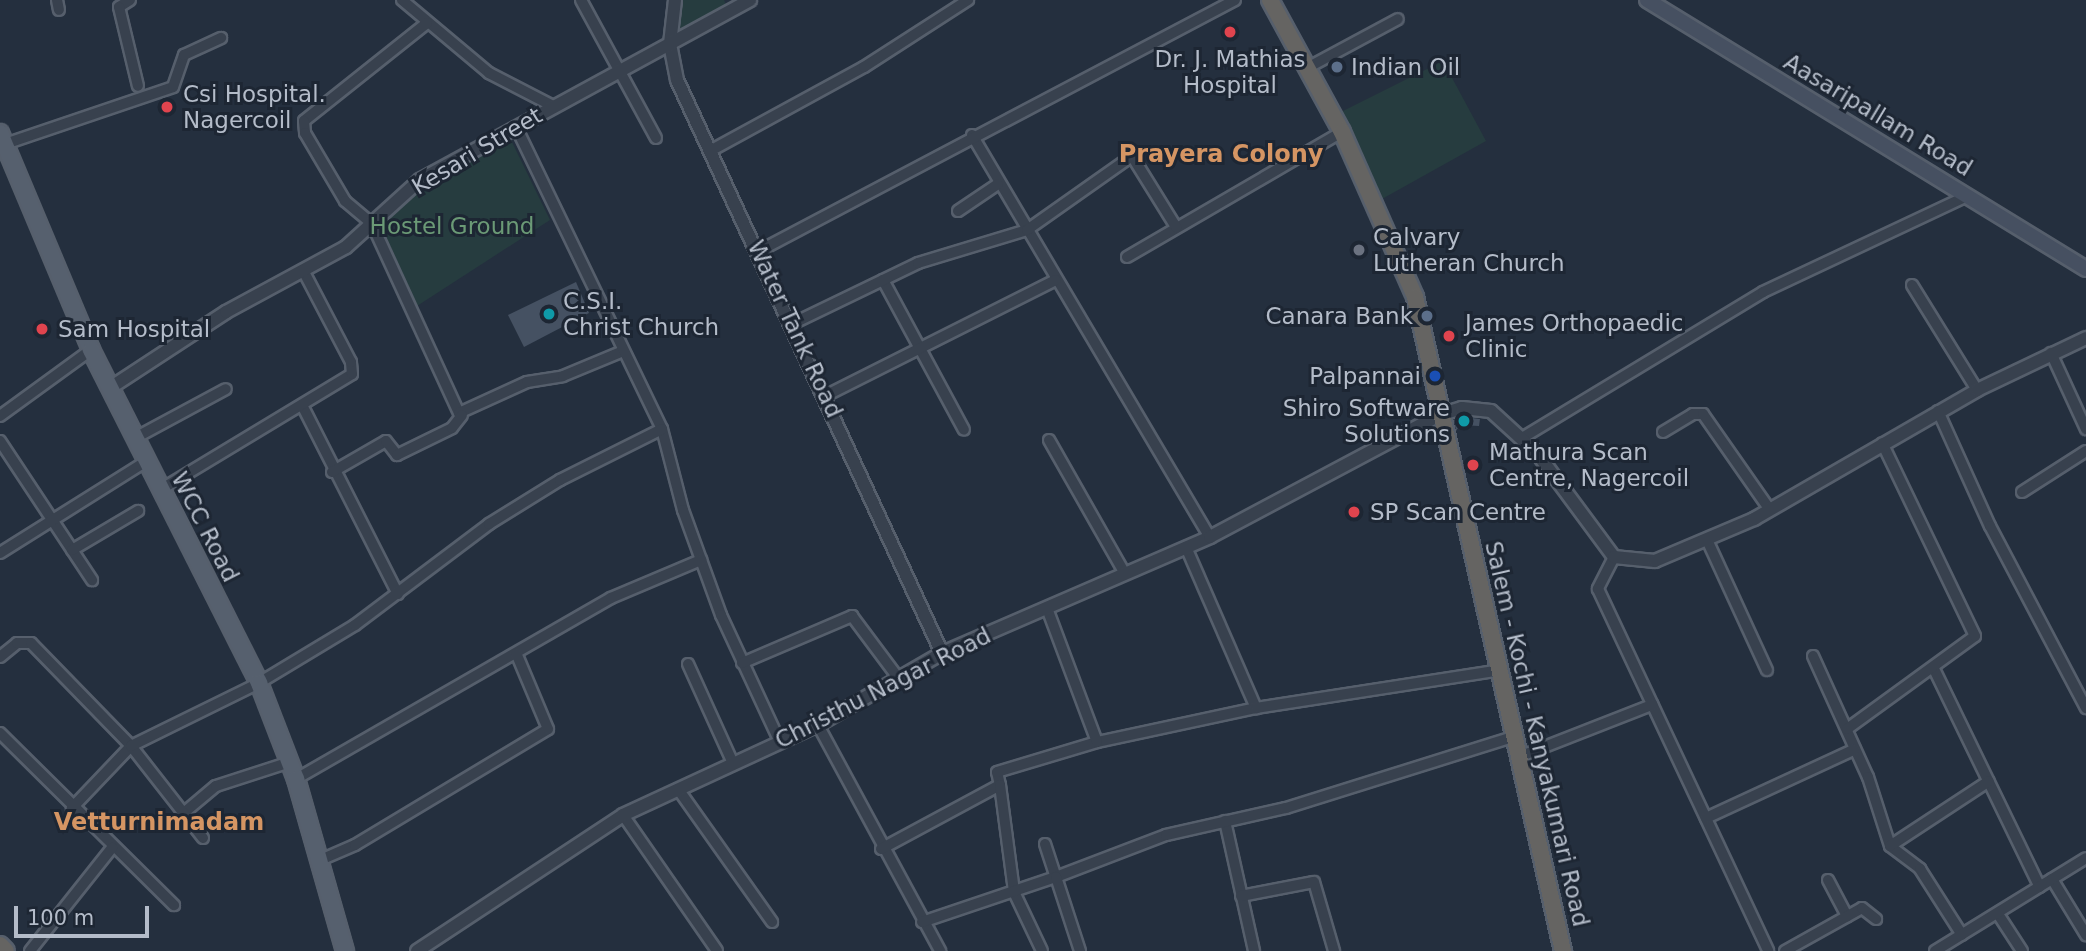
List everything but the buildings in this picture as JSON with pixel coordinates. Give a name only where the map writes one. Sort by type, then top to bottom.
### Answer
[{"type":"highway","name":"Salem - Kochi - Kanyakumari Road","points":[[1270,0],[1342,132],[1415,297],[1439,415],[1501,670],[1563,951]]},
{"type":"highway","name":"Salem - Kochi - Kanyakumari Road","points":[[1276,0],[1282,18]]},
{"type":"highway","points":[[0,945],[6,951]]},
{"type":"main road","name":"Aasaripallam Road","points":[[1647,0],[2086,269]]},
{"type":"main road","name":"WCC Road","points":[[2,139],[91,350],[145,462],[259,683],[296,779],[345,951]]},
{"type":"street","points":[[130,0],[118,7],[138,86]]},
{"type":"street","points":[[402,0],[489,73],[553,106]]},
{"type":"street","points":[[581,0],[622,69],[656,138]]},
{"type":"street","name":"Water Tank Road","points":[[675,0],[670,44],[677,80],[827,395],[942,653]]},
{"type":"street","name":"Kesari Street","points":[[110,388],[226,312],[346,247],[420,180],[750,0]]},
{"type":"street","points":[[710,151],[864,67],[968,0]]},
{"type":"street","points":[[759,251],[972,135],[1234,0]]},
{"type":"street","points":[[1307,68],[1398,19]]},
{"type":"street","points":[[427,23],[304,121],[305,133],[345,201],[372,224],[462,415]]},
{"type":"street","points":[[2,139],[173,87],[184,55],[221,38]]},
{"type":"street","points":[[516,127],[662,429],[701,560],[742,663],[780,742]]},
{"type":"street","points":[[1127,257],[1342,132]]},
{"type":"street","points":[[972,135],[998,184],[1210,537]]},
{"type":"street","points":[[793,323],[918,263],[1027,230],[1132,156],[1176,227]]},
{"type":"street","points":[[958,211],[998,184]]},
{"type":"street","points":[[1522,438],[1763,292],[1967,196]]},
{"type":"street","points":[[160,490],[302,405],[353,370],[303,271]]},
{"type":"street","points":[[883,280],[923,347],[964,430]]},
{"type":"street","points":[[827,395],[1056,280]]},
{"type":"street","points":[[1912,285],[1977,390]]},
{"type":"street","points":[[1768,951],[1598,589],[1614,557],[1655,561],[1708,542],[1770,510],[1938,411],[2086,338]]},
{"type":"street","points":[[0,416],[91,350]]},
{"type":"street","points":[[332,472],[386,441],[397,455],[452,428],[462,415],[527,382],[563,376],[623,351]]},
{"type":"street","points":[[2051,353],[2086,429]]},
{"type":"street","points":[[135,438],[226,389]]},
{"type":"street","points":[[302,405],[332,472],[397,594]]},
{"type":"street","name":"Christhu Nagar Road","points":[[417,951],[623,816],[732,761],[818,724],[942,653],[1210,537],[1439,415],[1482,408],[1522,438],[1614,557]]},
{"type":"street","points":[[1938,411],[1990,526],[2086,708]]},
{"type":"street","points":[[1664,432],[1693,414],[1703,414],[1770,510]]},
{"type":"street","points":[[72,808],[131,746],[259,683],[397,594],[489,524],[561,480],[662,429]]},
{"type":"street","points":[[1049,440],[1125,574]]},
{"type":"street","points":[[0,441],[92,580]]},
{"type":"street","points":[[1847,729],[1972,642],[1974,627],[1882,443]]},
{"type":"street","points":[[2021,492],[2086,452]]},
{"type":"street","points":[[0,553],[145,462]]},
{"type":"street","points":[[72,550],[138,511]]},
{"type":"street","points":[[1708,542],[1767,670]]},
{"type":"street","points":[[1186,547],[1256,708]]},
{"type":"street","points":[[296,779],[611,598],[701,560]]},
{"type":"street","points":[[1047,608],[1097,742]]},
{"type":"street","points":[[742,663],[852,615],[899,679]]},
{"type":"street","points":[[0,657],[17,643],[31,643],[131,746],[186,811],[204,838]]},
{"type":"street","points":[[318,862],[355,845],[548,729],[516,653]]},
{"type":"street","points":[[1813,656],[1847,729],[1890,846],[1920,869],[1962,935]]},
{"type":"street","points":[[688,664],[732,761]]},
{"type":"street","points":[[1934,668],[2040,887]]},
{"type":"street","points":[[1042,951],[1014,892],[997,772],[1097,742],[1256,708],[1501,670]]},
{"type":"street","points":[[1521,757],[1652,705]]},
{"type":"street","points":[[818,724],[881,849],[940,951]]},
{"type":"street","points":[[0,733],[112,848],[174,905]]},
{"type":"street","points":[[922,922],[1014,892],[1166,835],[1286,808],[1516,736]]},
{"type":"street","points":[[1706,818],[1855,749]]},
{"type":"street","points":[[186,811],[216,786],[290,762]]},
{"type":"street","points":[[1890,846],[1989,781]]},
{"type":"street","points":[[881,849],[1000,785]]},
{"type":"street","points":[[678,789],[772,922]]},
{"type":"street","points":[[623,816],[717,951]]},
{"type":"street","points":[[1225,821],[1254,951]]},
{"type":"street","points":[[1045,844],[1080,951]]},
{"type":"street","points":[[30,951],[112,848]]},
{"type":"street","points":[[1935,951],[2086,858]]},
{"type":"street","points":[[2052,879],[2086,935]]},
{"type":"street","points":[[1828,880],[1847,916]]},
{"type":"street","points":[[1241,896],[1314,882],[1334,951]]},
{"type":"street","points":[[1785,951],[1865,907],[1876,919]]},
{"type":"street","points":[[1998,914],[2022,951]]},
{"type":"street","points":[[1951,941],[1957,951]]},
{"type":"green space","points":[[678,0],[724,0],[728,9],[672,41]]},
{"type":"green space","points":[[1443,61],[1486,141],[1382,199],[1339,113]]},
{"type":"green space","name":"Hostel Ground","points":[[511,140],[550,220],[417,306],[380,224],[422,189]]},
{"type":"place","name":"Dr. J. Mathias Hospital","points":[[1230,32]]},
{"type":"place","name":"Indian Oil","points":[[1337,67]]},
{"type":"place","name":"Csi Hospital. Nagercoil","points":[[167,107]]},
{"type":"place","name":"Calvary Lutheran Church","points":[[1359,250]]},
{"type":"place","name":"C.S.I. Christ Church","points":[[549,314]]},
{"type":"place","name":"Canara Bank","points":[[1427,316]]},
{"type":"place","name":"Sam Hospital","points":[[42,329]]},
{"type":"place","name":"James Orthopaedic Clinic","points":[[1449,336]]},
{"type":"place","name":"Palpannai","points":[[1435,376]]},
{"type":"place","name":"Shiro Software Solutions","points":[[1464,421]]},
{"type":"place","name":"Mathura Scan Centre, Nagercoil","points":[[1473,465]]},
{"type":"place","name":"SP Scan Centre","points":[[1354,512]]},
{"type":"district","name":"Prayera Colony","points":[[1221,155]]},
{"type":"district","name":"Vetturnimadam","points":[[159,823]]}]
